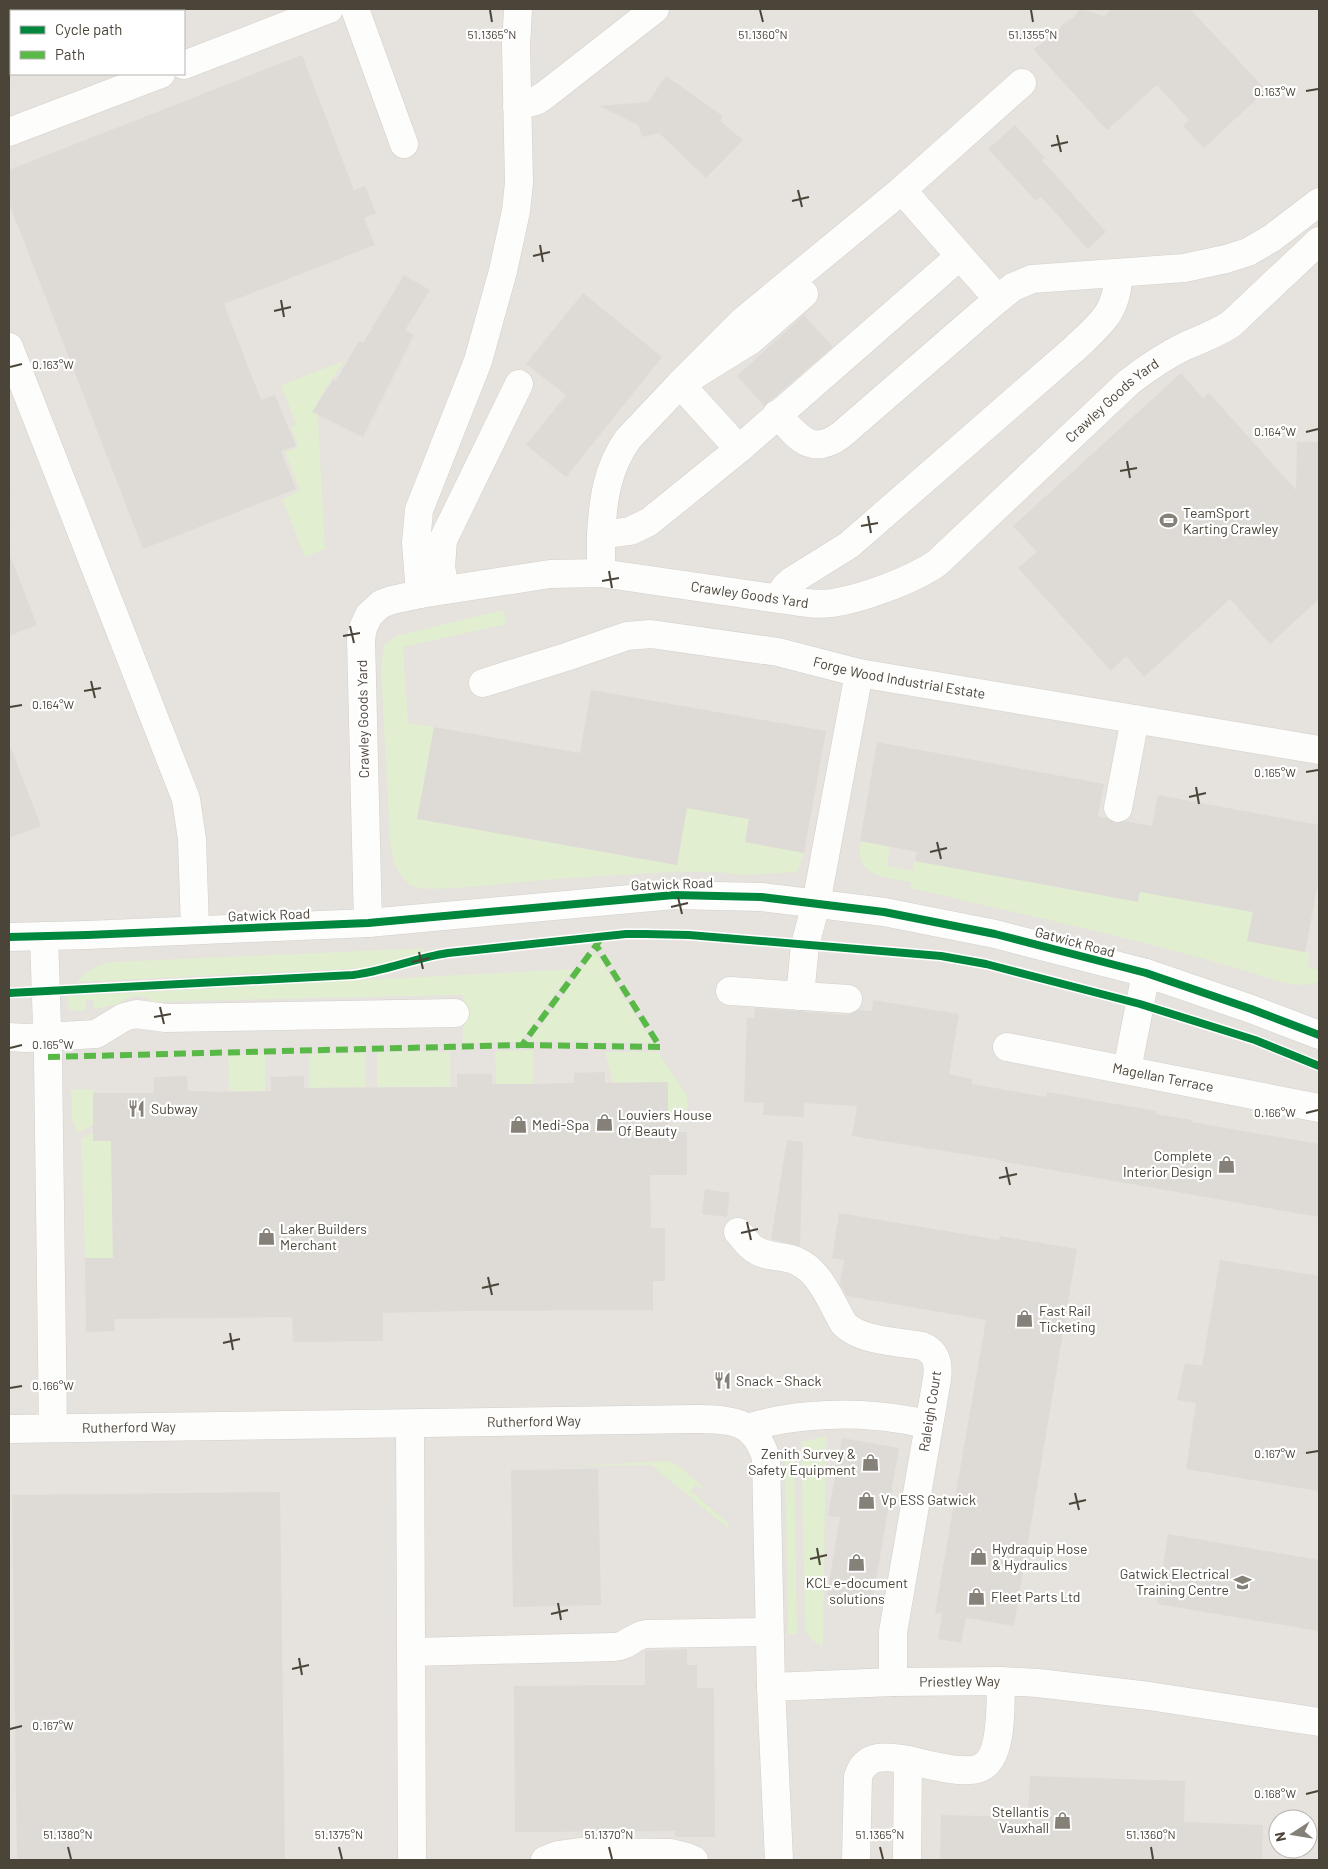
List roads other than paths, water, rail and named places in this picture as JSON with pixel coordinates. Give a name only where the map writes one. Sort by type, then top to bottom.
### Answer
[{"type":"street","points":[[185,65],[328,9]]},
{"type":"street","points":[[355,9],[404,144]]},
{"type":"street","points":[[432,592],[416,543],[419,510],[478,361],[503,271],[516,211],[519,183],[516,45],[518,9]]},
{"type":"street","points":[[517,106],[536,101],[545,95],[655,9]]},
{"type":"street","points":[[9,132],[158,75]]},
{"type":"street","points":[[601,573],[601,535],[605,493],[611,472],[621,449],[652,413],[744,320],[902,190],[1022,83]]},
{"type":"street","points":[[902,190],[998,299]]},
{"type":"street","points":[[777,414],[800,438],[811,444],[818,445],[835,439],[1013,287],[1032,279],[1184,268],[1238,256],[1272,238],[1319,202]]},
{"type":"street","name":"Crawley Goods Yard","points":[[368,923],[361,639],[363,628],[369,615],[381,604],[432,592],[532,576],[568,573],[601,573],[820,604],[842,601],[910,578],[929,569],[1129,382],[1172,353],[1231,324],[1319,241]]},
{"type":"street","points":[[601,535],[630,531],[649,522],[739,448],[960,256]]},
{"type":"street","points":[[777,598],[793,580],[849,545],[1073,350],[1112,308],[1118,291],[1118,273]]},
{"type":"street","points":[[9,347],[186,799],[192,839],[195,929]]},
{"type":"street","points":[[432,592],[441,567],[443,540],[519,384]]},
{"type":"street","points":[[680,384],[739,448]]},
{"type":"street","name":"Forge Wood Industrial Estate","points":[[483,683],[566,658],[627,636],[642,634],[778,652],[859,673],[1319,750]]},
{"type":"street","points":[[800,996],[805,945],[816,904],[859,673]]},
{"type":"street","points":[[1118,808],[1135,719]]},
{"type":"street","name":"Gatwick Road","points":[[9,937],[368,923],[674,894],[761,897],[884,912],[961,926],[1146,973],[1251,1009],[1319,1036]]},
{"type":"street","points":[[44,936],[53,1428]]},
{"type":"street","points":[[1127,1070],[1146,973]]},
{"type":"street","points":[[730,991],[848,999]]},
{"type":"street","points":[[9,1037],[96,1034],[124,1017],[136,1014],[166,1018],[455,1013]]},
{"type":"street","name":"Magellan Terrace","points":[[1007,1048],[1319,1108]]},
{"type":"street","name":"Raleigh Court","points":[[738,1232],[757,1251],[766,1255],[797,1261],[811,1271],[849,1330],[860,1335],[922,1346],[930,1350],[936,1359],[938,1370],[893,1632],[892,1682]]},
{"type":"street","points":[[778,1860],[769,1632],[766,1458],[761,1444],[748,1428],[773,1421],[847,1415],[876,1416],[929,1424]]},
{"type":"street","name":"Rutherford Way","points":[[9,1429],[713,1420],[732,1421],[748,1428]]},
{"type":"street","points":[[410,1424],[412,1860]]},
{"type":"street","points":[[412,1652],[614,1648],[624,1646],[636,1637],[646,1634],[769,1632]]},
{"type":"street","points":[[856,1860],[856,1784],[860,1771],[867,1762],[877,1757],[891,1757],[930,1766],[961,1769],[979,1768],[986,1765],[997,1744],[1000,1722],[1001,1681]]},
{"type":"street","name":"Priestley Way","points":[[771,1687],[892,1682],[1001,1681],[1038,1683],[1150,1696],[1319,1722]]},
{"type":"street","points":[[907,1860],[908,1760]]},
{"type":"street","points":[[545,1860],[563,1854],[580,1852],[671,1853],[694,1860]]},
{"type":"place","name":"TeamSport Karting Crawley","points":[[1169,521]]},
{"type":"place","name":"Subway","points":[[137,1109]]},
{"type":"place","name":"Louviers House Of Beauty","points":[[604,1123]]},
{"type":"place","name":"Medi-Spa","points":[[518,1125]]},
{"type":"place","name":"Complete Interior Design","points":[[1226,1164]]},
{"type":"place","name":"Laker Builders Merchant","points":[[266,1237]]},
{"type":"place","name":"Fast Rail Ticketing","points":[[1025,1319]]},
{"type":"place","name":"Snack - Shack","points":[[722,1381]]},
{"type":"place","name":"Zenith Survey & Safety Equipment","points":[[870,1462]]},
{"type":"place","name":"Vp ESS Gatwick","points":[[867,1500]]},
{"type":"place","name":"Hydraquip Hose & Hydraulics","points":[[978,1557]]},
{"type":"place","name":"KCL e-document solutions","points":[[857,1563]]},
{"type":"place","name":"Gatwick Electrical Training Centre","points":[[1243,1582]]},
{"type":"place","name":"Fleet Parts Ltd","points":[[977,1597]]},
{"type":"place","name":"Stellantis Vauxhall","points":[[1063,1820]]}]
